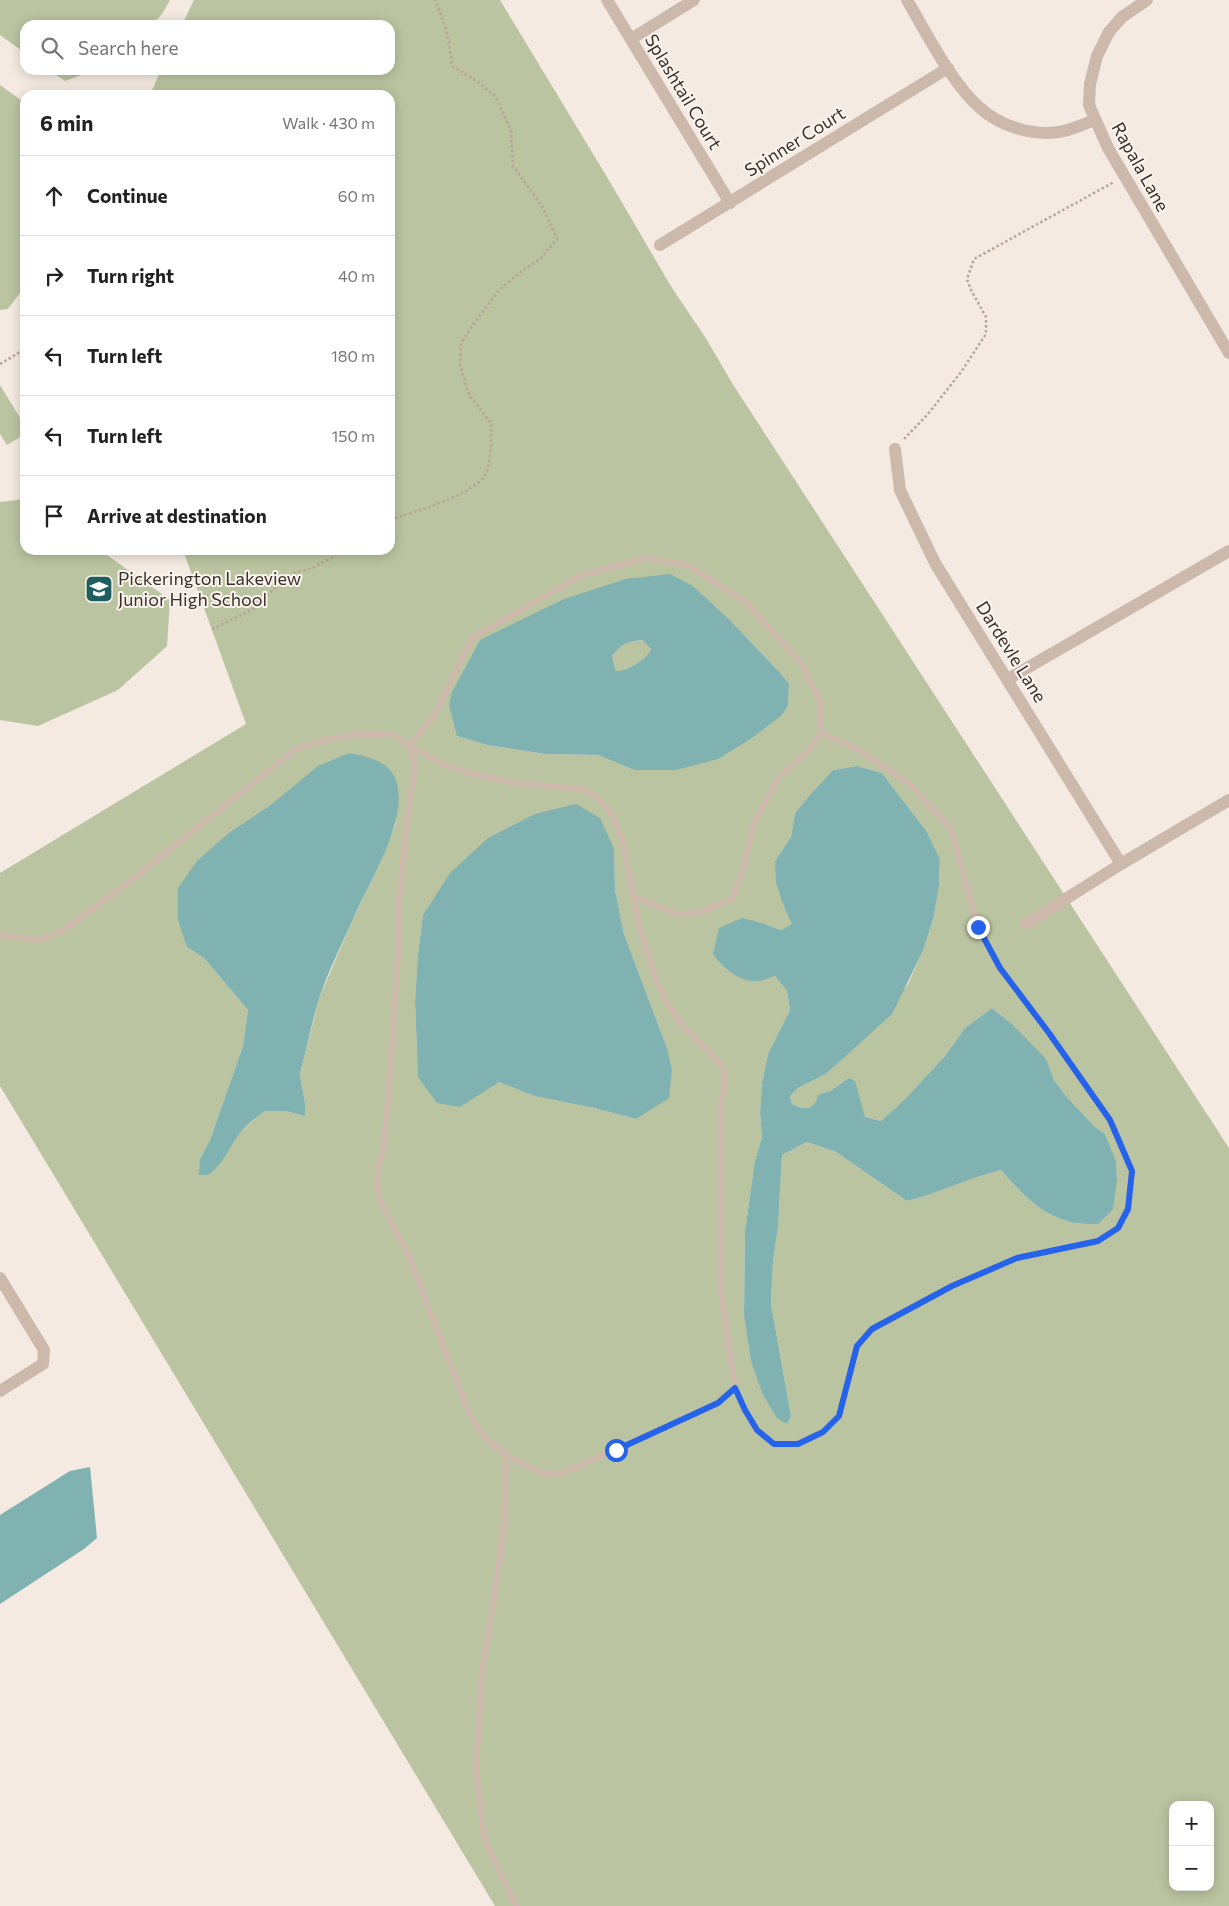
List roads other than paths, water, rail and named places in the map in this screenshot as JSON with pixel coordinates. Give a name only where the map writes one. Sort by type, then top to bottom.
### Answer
[{"type":"street","name":"Splashtail Court","points":[[607,0],[730,203]]},
{"type":"street","points":[[631,39],[694,0]]},
{"type":"street","points":[[907,0],[948,68],[969,98],[981,109],[1006,124],[1040,133],[1060,132],[1095,120]]},
{"type":"street","name":"Rapala Lane","points":[[1147,0],[1122,17],[1109,32],[1097,56],[1090,84],[1089,105],[1124,177],[1229,353]]},
{"type":"street","name":"Spinner Court","points":[[660,245],[948,68]]},
{"type":"street","name":"Dardevle Lane","points":[[895,449],[900,490],[935,562],[1121,864]]},
{"type":"street","points":[[1008,679],[1229,551]]},
{"type":"street","points":[[1026,924],[1121,864],[1229,800]]},
{"type":"street","points":[[0,1278],[44,1350],[43,1364],[0,1391]]},
{"type":"lane","points":[[410,746],[434,716],[472,638],[582,574],[647,558],[687,565],[746,602],[801,663],[820,701],[821,733],[808,751],[779,777],[754,823],[744,866],[732,900],[703,911],[679,915],[633,896]]},
{"type":"lane","points":[[0,935],[39,940],[62,931],[120,889],[296,749],[328,739],[358,734],[394,735],[447,766],[483,777],[514,783],[581,788],[594,795],[614,818],[623,842],[627,871],[646,953],[666,1001],[682,1024],[721,1064],[725,1072],[726,1083],[720,1105],[720,1265],[721,1291],[735,1388],[757,1430],[774,1444],[798,1444],[823,1432],[839,1416],[857,1346],[872,1329],[952,1286],[1017,1258],[1098,1241],[1118,1228],[1128,1209],[1132,1171],[1110,1120],[1049,1033],[1000,968],[978,927],[951,829],[911,784],[859,750],[821,733]]},
{"type":"lane","points":[[410,746],[415,766],[398,908],[398,956],[388,1099],[383,1150],[379,1163],[377,1182],[380,1201],[408,1254],[469,1413],[485,1438],[506,1454],[545,1474],[563,1473],[718,1403],[735,1388]]},
{"type":"lane","points":[[506,1454],[504,1518],[493,1606],[482,1668],[476,1769],[484,1838],[516,1906]]},
{"type":"water","points":[[670,574],[693,586],[730,620],[789,684],[788,705],[782,715],[752,738],[718,759],[676,770],[634,770],[598,755],[545,754],[487,745],[457,736],[449,705],[452,692],[480,640],[564,599],[626,579]],"holes":[[[642,640],[651,649],[636,664],[621,671],[616,671],[612,656],[625,644]]]},
{"type":"water","points":[[349,753],[364,756],[385,765],[394,776],[399,800],[397,816],[385,853],[340,947],[314,1015],[300,1073],[305,1116],[285,1111],[265,1111],[243,1129],[224,1159],[214,1170],[208,1175],[199,1175],[200,1159],[210,1140],[243,1046],[248,1010],[204,958],[187,947],[178,920],[178,888],[197,861],[230,832],[272,804],[318,766]]},
{"type":"water","points":[[857,766],[882,773],[927,832],[940,859],[939,886],[934,916],[923,951],[892,1014],[826,1074],[798,1088],[790,1096],[792,1104],[808,1108],[814,1104],[818,1095],[830,1091],[849,1078],[855,1081],[865,1117],[881,1121],[905,1099],[945,1056],[965,1028],[992,1008],[1013,1025],[1046,1059],[1054,1080],[1066,1096],[1094,1126],[1105,1134],[1116,1161],[1117,1179],[1113,1209],[1098,1224],[1080,1224],[1049,1214],[1031,1202],[1001,1170],[907,1201],[836,1152],[807,1142],[782,1155],[771,1304],[791,1416],[787,1424],[777,1418],[763,1395],[751,1361],[744,1314],[745,1231],[755,1160],[762,1137],[760,1113],[762,1083],[768,1054],[790,1010],[787,991],[775,976],[758,981],[743,979],[726,969],[713,954],[719,928],[742,918],[781,930],[792,924],[776,882],[775,861],[791,837],[795,813],[809,796],[833,770]]},
{"type":"water","points":[[576,804],[600,818],[614,849],[615,890],[624,934],[667,1048],[672,1070],[669,1098],[636,1119],[534,1096],[499,1082],[460,1107],[437,1103],[418,1077],[415,1001],[423,915],[450,873],[488,838],[535,814]]},
{"type":"water","points":[[90,1467],[97,1538],[84,1549],[0,1604],[0,1515],[70,1471]]},
{"type":"place","name":"Pickerington Lakeview Junior High School","points":[[99,589]]}]
